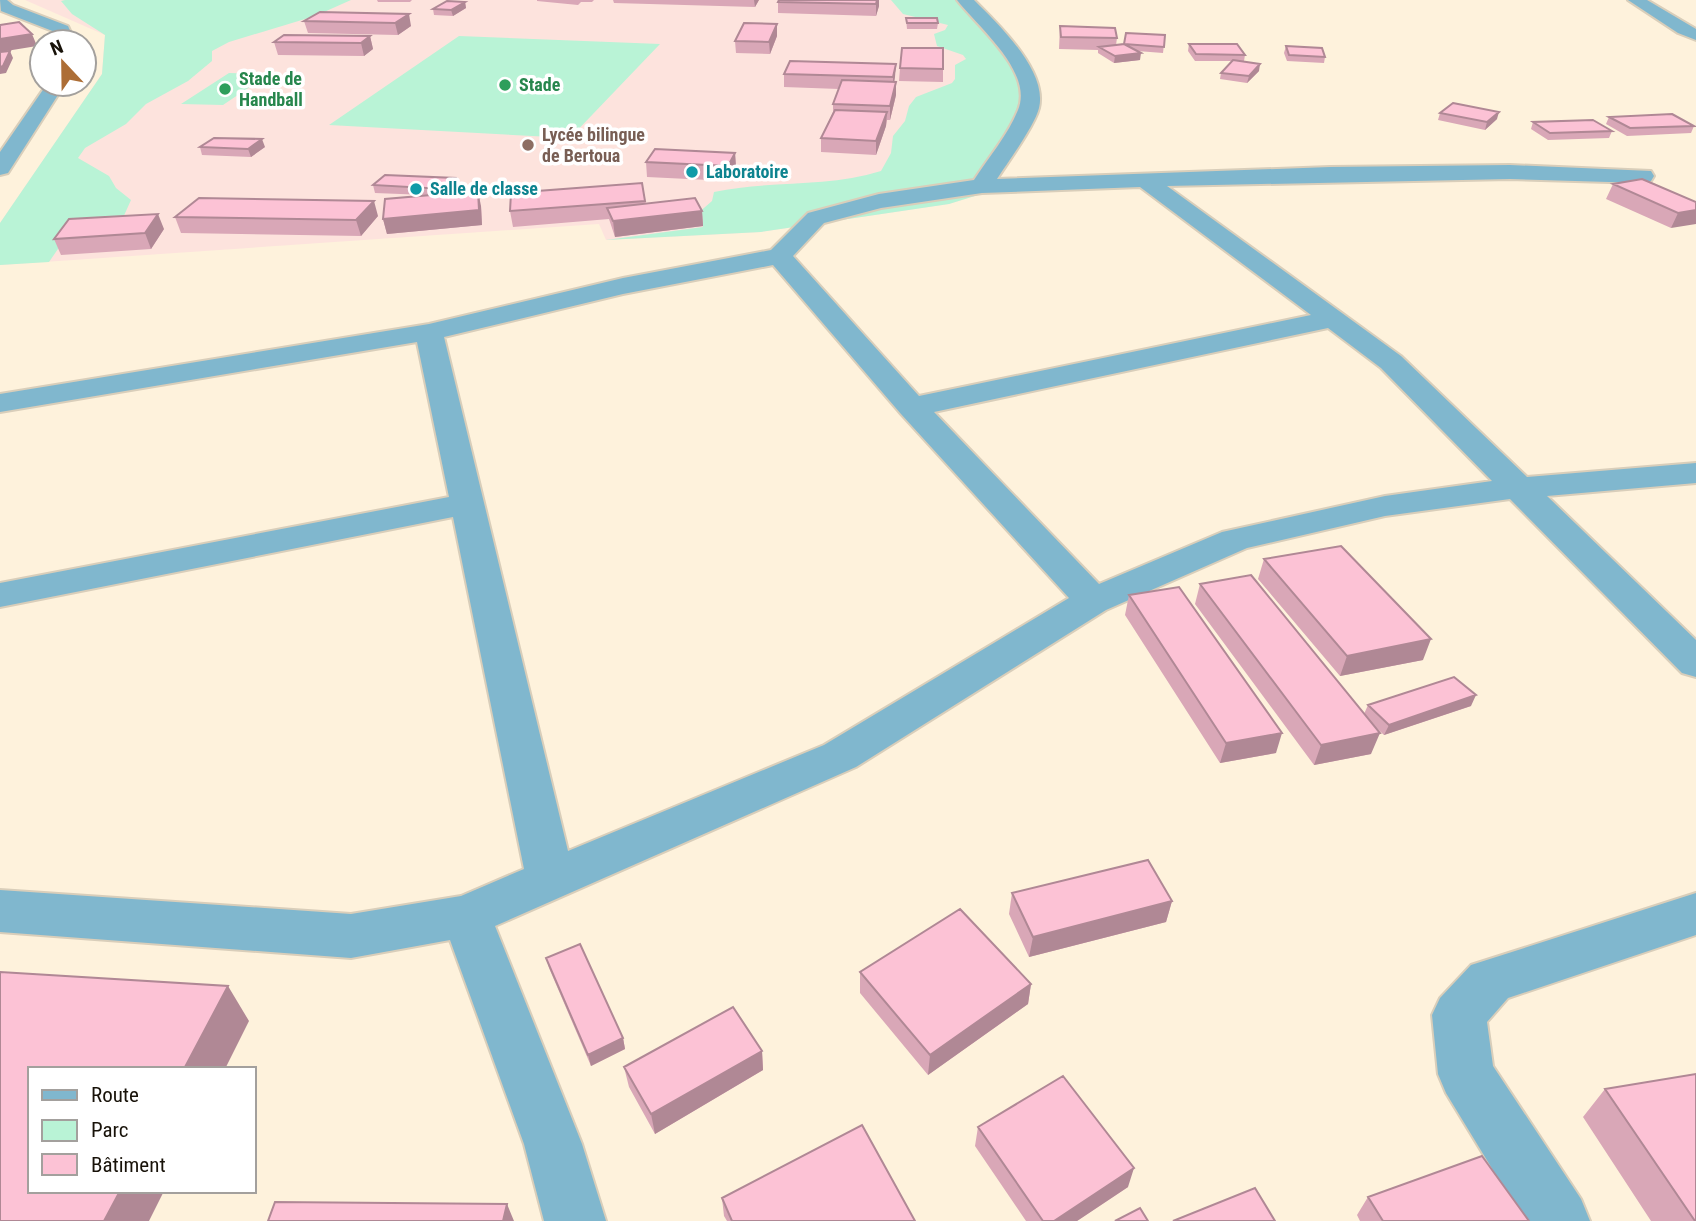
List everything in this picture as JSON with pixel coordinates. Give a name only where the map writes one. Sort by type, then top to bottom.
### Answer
[{"type":"street","points":[[965,0],[1025,71],[1030,90],[1029,109],[982,186]]},
{"type":"street","points":[[1636,0],[1696,35]]},
{"type":"street","points":[[0,2],[7,8],[59,28]]},
{"type":"street","points":[[0,167],[47,98]]},
{"type":"street","points":[[0,403],[429,332],[646,281],[779,256],[816,218],[879,201],[982,186],[1143,179],[1496,173],[1643,176]]},
{"type":"street","points":[[1143,179],[1391,362],[1517,488],[1650,614],[1696,663]]},
{"type":"street","points":[[779,256],[912,407],[1093,601]]},
{"type":"street","points":[[912,407],[1333,319]]},
{"type":"street","points":[[429,332],[551,880]]},
{"type":"street","points":[[0,911],[351,936],[466,916],[840,756],[1093,601],[1235,540],[1385,506],[1517,488],[1696,473]]},
{"type":"street","points":[[0,595],[466,503]]},
{"type":"street","points":[[1559,1221],[1466,1074],[1459,1015],[1490,981],[1696,914]]},
{"type":"street","points":[[466,916],[553,1144],[575,1221]]},
{"type":"shaded area","name":"Lycée bilingue de Bertoua","points":[[25,0],[964,0],[993,41],[1022,73],[1028,104],[1006,130],[999,160],[986,172],[978,195],[949,204],[761,232],[606,240],[599,224],[0,265],[0,223],[86,98],[98,98],[105,35],[98,32],[98,28],[89,28]]},
{"type":"green space","points":[[351,0],[315,16],[229,42],[212,51],[212,61],[188,81],[146,104],[126,124],[85,148],[78,158],[109,176],[116,188],[131,200],[122,220],[60,246],[49,262],[0,265],[0,223],[86,98],[98,98],[105,35],[98,28],[72,14],[61,1]]},
{"type":"green space","points":[[891,0],[964,0],[993,41],[1022,73],[1028,104],[1006,130],[999,160],[986,172],[978,195],[949,204],[761,232],[606,240],[703,227],[697,214],[712,201],[714,192],[840,180],[881,171],[891,153],[893,136],[905,121],[909,106],[916,97],[952,83],[955,79],[955,65],[966,59],[963,55],[937,46],[934,34],[945,30],[948,25],[903,14]]},
{"type":"green space","name":"Stade","points":[[459,36],[660,44],[570,138],[329,125]]},
{"type":"green space","name":"Stade de Handball","points":[[229,73],[269,74],[223,105],[181,104]]},
{"type":"building","points":[[877,0],[876,4],[778,2]]},
{"type":"building","points":[[447,1],[465,2],[451,10],[433,9]]},
{"type":"building","points":[[320,12],[409,14],[395,23],[304,21]]},
{"type":"building","points":[[906,18],[937,18],[938,23],[907,23]]},
{"type":"building","points":[[19,22],[28,30],[28,35],[0,39],[0,25]]},
{"type":"building","points":[[744,23],[777,24],[769,42],[735,41]]},
{"type":"building","points":[[1060,26],[1115,28],[1117,38],[1061,37]]},
{"type":"building","points":[[1126,33],[1165,35],[1164,47],[1124,44]]},
{"type":"building","points":[[284,35],[370,36],[361,43],[274,42]]},
{"type":"building","points":[[1124,44],[1141,53],[1115,56],[1099,47]]},
{"type":"building","points":[[1189,44],[1237,44],[1245,55],[1196,54]]},
{"type":"building","points":[[1286,46],[1322,48],[1325,57],[1289,55]]},
{"type":"building","points":[[902,48],[943,48],[943,69],[900,68]]},
{"type":"building","points":[[10,51],[3,66],[0,67],[0,52]]},
{"type":"building","points":[[1233,60],[1260,64],[1249,76],[1221,73]]},
{"type":"building","points":[[790,61],[896,64],[893,77],[784,74]]},
{"type":"building","points":[[842,80],[896,82],[890,106],[833,104]]},
{"type":"building","points":[[1453,103],[1499,112],[1487,122],[1440,113]]},
{"type":"building","points":[[835,110],[887,112],[876,141],[821,138]]},
{"type":"building","points":[[1672,114],[1694,126],[1630,128],[1609,117]]},
{"type":"building","points":[[1593,120],[1612,131],[1550,133],[1533,122]]},
{"type":"building","points":[[214,138],[262,139],[248,149],[200,147]]},
{"type":"building","points":[[655,149],[735,153],[728,166],[646,162]]},
{"type":"building","points":[[385,175],[455,178],[444,189],[373,185]]},
{"type":"building","points":[[1642,179],[1696,202],[1696,210],[1678,213],[1613,184]]},
{"type":"building","points":[[642,183],[645,201],[510,211],[511,193]]},
{"type":"building","points":[[478,191],[479,210],[383,219],[385,199]]},
{"type":"building","points":[[199,198],[374,201],[356,220],[175,217]]},
{"type":"building","points":[[695,198],[702,211],[613,221],[607,208]]},
{"type":"building","points":[[158,214],[145,233],[54,239],[69,219]]},
{"type":"building","points":[[1341,546],[1431,639],[1347,656],[1264,559]]},
{"type":"building","points":[[1251,575],[1380,733],[1321,745],[1200,584]]},
{"type":"building","points":[[1179,587],[1282,733],[1226,743],[1129,595]]},
{"type":"building","points":[[1454,677],[1476,695],[1389,725],[1368,705]]},
{"type":"building","points":[[1148,860],[1172,901],[1033,937],[1012,893]]},
{"type":"building","points":[[960,909],[1031,984],[930,1055],[860,972]]},
{"type":"building","points":[[580,944],[623,1038],[588,1055],[546,958]]},
{"type":"building","points":[[0,972],[228,986],[185,1067],[28,1067],[28,1193],[119,1193],[104,1221],[0,1221]]},
{"type":"building","points":[[733,1007],[762,1051],[651,1114],[624,1067]]},
{"type":"building","points":[[1696,1074],[1696,1220],[1695,1221],[1605,1089]]},
{"type":"building","points":[[1063,1076],[1134,1168],[1054,1221],[1043,1221],[978,1127]]},
{"type":"building","points":[[862,1125],[915,1221],[732,1221],[722,1198]]},
{"type":"building","points":[[1482,1156],[1529,1221],[1383,1221],[1368,1197]]},
{"type":"building","points":[[1255,1188],[1275,1221],[1173,1221]]},
{"type":"building","points":[[275,1202],[507,1204],[503,1221],[268,1221]]},
{"type":"building","points":[[1140,1208],[1148,1221],[1115,1221]]},
{"type":"place","name":"Stade","points":[[505,85]]},
{"type":"place","name":"Stade de Handball","points":[[225,89]]},
{"type":"place","name":"Lycée bilingue de Bertoua","points":[[528,145]]},
{"type":"place","name":"Laboratoire","points":[[692,172]]},
{"type":"place","name":"Salle de classe","points":[[416,189]]}]
